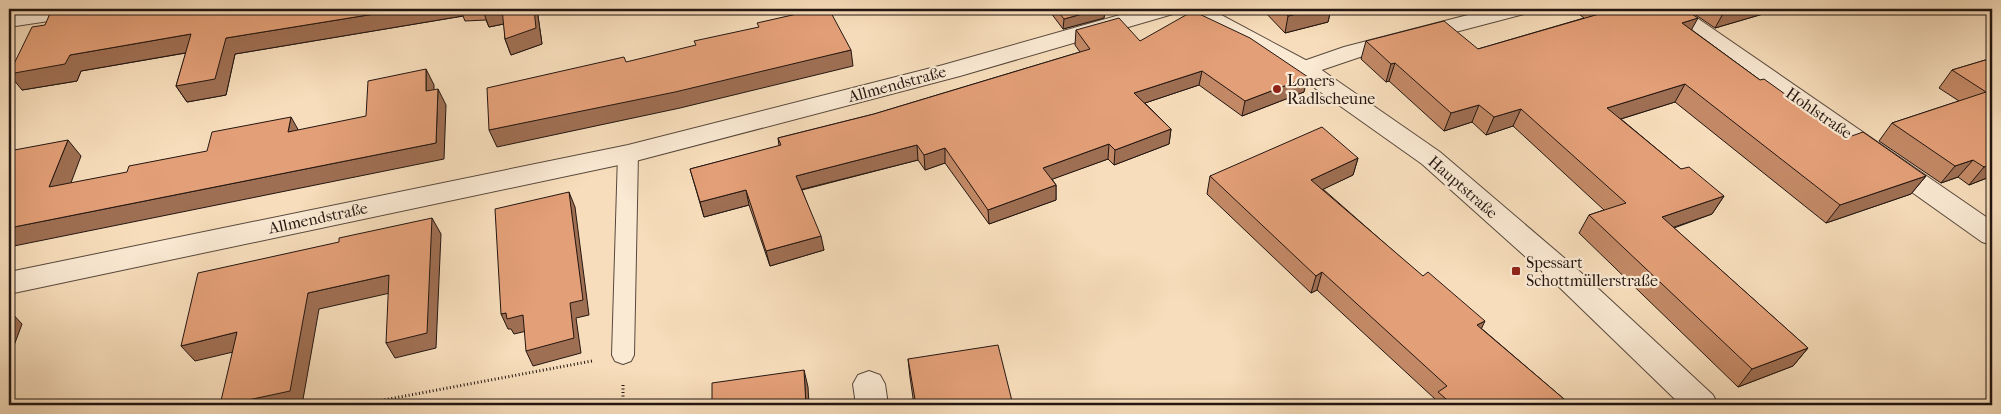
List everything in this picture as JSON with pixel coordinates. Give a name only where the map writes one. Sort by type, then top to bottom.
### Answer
[{"type":"street","points":[[9,20],[82,9]]},
{"type":"street","name":"Allmendstraße","points":[[9,283],[628,154],[951,70],[1165,9]]},
{"type":"street","name":"Hauptstraße","points":[[1194,9],[1304,69],[1431,158],[1566,276],[1702,405]]},
{"type":"street","points":[[1304,69],[1352,52],[1516,9]]},
{"type":"street","name":"Hohlstraße","points":[[1670,9],[1992,235]]},
{"type":"lane","points":[[623,355],[628,154]]},
{"type":"path","points":[[357,405],[623,355]]},
{"type":"building","points":[[52,9],[405,9],[226,38],[215,79],[176,86],[191,34],[70,55],[65,64],[9,74],[32,27],[45,25]]},
{"type":"building","points":[[502,9],[534,9],[536,28],[505,39]]},
{"type":"building","points":[[819,9],[829,9],[851,50],[675,92],[489,130],[487,88],[624,57],[626,62],[696,45],[694,41],[759,27],[757,23]]},
{"type":"building","points":[[1056,9],[1100,9],[1064,19]]},
{"type":"building","points":[[1282,9],[1317,9],[1288,16]]},
{"type":"building","points":[[1602,9],[1684,9],[1698,18],[1682,23],[1760,80],[1764,79],[1846,138],[1863,132],[1926,176],[1840,205],[1685,84],[1607,108],[1681,169],[1689,167],[1724,196],[1662,217],[1808,348],[1752,369],[1589,215],[1626,203],[1521,109],[1494,117],[1479,105],[1451,113],[1395,63],[1391,64],[1366,41],[1444,21],[1478,49],[1606,12]]},
{"type":"building","points":[[1193,11],[1250,38],[1308,77],[1245,101],[1202,71],[1134,93],[1171,129],[1115,150],[1109,144],[1043,168],[1056,185],[988,210],[945,148],[924,155],[917,145],[796,176],[821,236],[766,251],[746,190],[700,202],[690,169],[781,145],[778,138],[874,114],[1090,49],[1076,30],[1119,18],[1140,41]]},
{"type":"building","points":[[1992,58],[1992,164],[1984,167],[1973,160],[1955,166],[1892,123],[1986,92],[1952,70]]},
{"type":"building","points":[[426,69],[426,91],[438,89],[436,143],[9,228],[9,151],[68,140],[49,187],[127,172],[129,166],[207,151],[212,132],[291,117],[288,132],[366,116],[368,81]]},
{"type":"building","points":[[1322,127],[1358,158],[1311,180],[1423,276],[1428,272],[1485,321],[1477,325],[1571,405],[1453,405],[1438,392],[1447,386],[1322,272],[1316,276],[1210,176]]},
{"type":"building","points":[[569,192],[583,300],[570,303],[574,338],[526,351],[523,315],[507,319],[506,313],[501,314],[495,209]]},
{"type":"building","points":[[432,218],[427,333],[386,343],[389,275],[308,293],[290,391],[220,405],[237,332],[181,346],[198,273],[339,242],[339,238]]},
{"type":"building","points":[[998,345],[1013,405],[916,405],[908,359]]},
{"type":"building","points":[[804,370],[806,405],[712,405],[712,383]]},
{"type":"building","points":[[1869,402],[1873,405],[1856,405]]},
{"type":"place","name":"Loners Radlscheune","points":[[1277,89]]},
{"type":"place","name":"Spessart Schottmüllerstraße","points":[[1516,271]]}]
